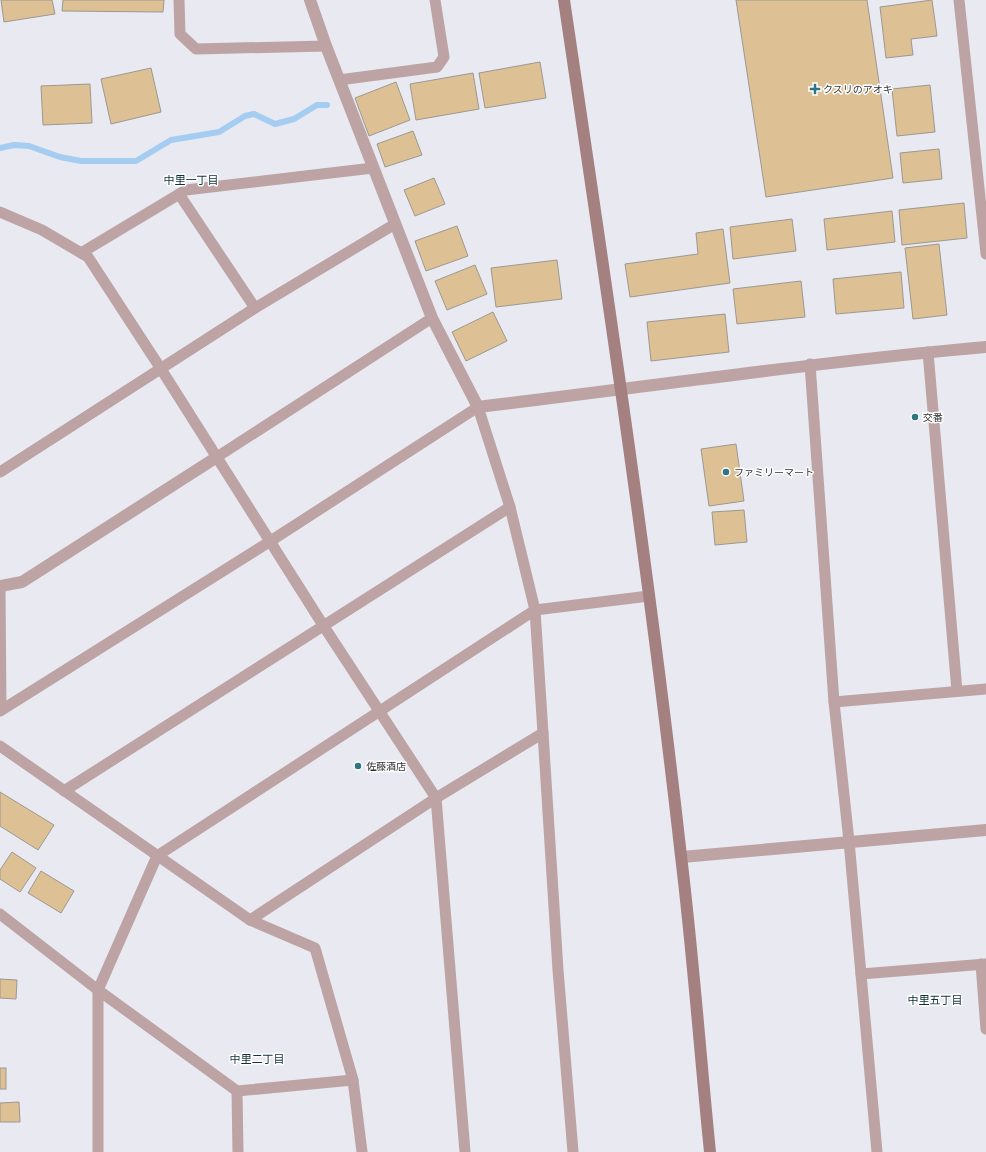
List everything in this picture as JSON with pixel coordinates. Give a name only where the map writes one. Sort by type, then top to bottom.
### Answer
[{"type":"street","points":[[310,0],[339,80],[432,318],[478,407],[622,390],[810,364],[986,347]]},
{"type":"street","points":[[564,0],[622,390],[649,596],[682,857],[710,1152]]},
{"type":"street","points":[[0,586],[22,582],[216,457]]},
{"type":"street","points":[[682,857],[986,830]]},
{"type":"lane","points":[[178,0],[180,34],[196,49],[326,46]]},
{"type":"lane","points":[[339,80],[437,68],[444,57],[435,0]]},
{"type":"lane","points":[[959,0],[986,254]]},
{"type":"lane","points":[[81,253],[186,190],[373,168]]},
{"type":"lane","points":[[178,194],[255,308]]},
{"type":"lane","points":[[0,212],[42,230],[88,257],[161,369],[269,542],[436,798],[465,1152]]},
{"type":"lane","points":[[0,472],[255,308],[395,224]]},
{"type":"lane","points":[[216,457],[432,318]]},
{"type":"lane","points":[[928,352],[957,691]]},
{"type":"lane","points":[[810,364],[834,702],[849,841],[877,1152]]},
{"type":"lane","points":[[1,710],[269,542],[478,407],[510,507],[535,610],[558,970],[573,1152]]},
{"type":"lane","points":[[64,791],[510,507]]},
{"type":"lane","points":[[0,590],[1,710]]},
{"type":"lane","points":[[98,1152],[98,990],[157,856],[535,610],[649,596]]},
{"type":"lane","points":[[834,702],[986,689]]},
{"type":"lane","points":[[250,920],[436,798],[543,733]]},
{"type":"lane","points":[[0,746],[250,920],[315,948],[352,1080],[362,1152]]},
{"type":"lane","points":[[0,914],[98,990],[237,1091],[352,1080]]},
{"type":"lane","points":[[861,974],[983,964],[986,1029]]},
{"type":"lane","points":[[237,1091],[238,1152]]},
{"type":"building","points":[[1,0],[52,0],[55,14],[4,22]]},
{"type":"building","points":[[63,0],[164,0],[163,12],[62,11]]},
{"type":"building","name":"クスリのアオキ","points":[[736,0],[867,0],[893,178],[766,197]]},
{"type":"building","points":[[932,0],[937,36],[911,39],[913,55],[886,58],[880,7]]},
{"type":"building","points":[[540,62],[546,98],[485,108],[479,73]]},
{"type":"building","points":[[151,68],[161,112],[111,124],[101,79]]},
{"type":"building","points":[[473,73],[479,109],[416,120],[410,84]]},
{"type":"building","points":[[396,82],[410,120],[369,136],[355,98]]},
{"type":"building","points":[[90,84],[92,123],[43,125],[41,86]]},
{"type":"building","points":[[930,85],[935,132],[897,136],[892,89]]},
{"type":"building","points":[[413,131],[422,155],[385,167],[377,144]]},
{"type":"building","points":[[939,149],[942,179],[903,183],[900,153]]},
{"type":"building","points":[[434,178],[445,204],[415,216],[404,190]]},
{"type":"building","points":[[964,203],[967,238],[902,245],[899,210]]},
{"type":"building","points":[[892,211],[895,242],[827,250],[824,219]]},
{"type":"building","points":[[792,219],[796,251],[733,259],[730,227]]},
{"type":"building","points":[[457,226],[468,256],[426,271],[415,241]]},
{"type":"building","points":[[723,229],[730,283],[630,297],[625,264],[698,254],[696,233]]},
{"type":"building","points":[[939,244],[947,315],[913,319],[905,248]]},
{"type":"building","points":[[557,260],[562,299],[496,307],[491,268]]},
{"type":"building","points":[[475,265],[487,294],[447,310],[435,281]]},
{"type":"building","points":[[901,272],[904,308],[836,314],[833,279]]},
{"type":"building","points":[[801,281],[805,317],[737,324],[733,289]]},
{"type":"building","points":[[493,312],[507,341],[466,361],[452,332]]},
{"type":"building","points":[[725,314],[729,352],[651,361],[647,322]]},
{"type":"building","points":[[736,444],[744,501],[709,506],[701,449]]},
{"type":"building","points":[[744,510],[747,542],[715,545],[712,512]]},
{"type":"building","points":[[0,792],[54,825],[38,850],[0,826]]},
{"type":"building","points":[[12,852],[36,868],[20,892],[0,879],[0,870]]},
{"type":"building","points":[[41,871],[74,891],[61,913],[28,893]]},
{"type":"building","points":[[0,979],[17,980],[16,999],[0,998]]},
{"type":"building","points":[[0,1068],[6,1068],[6,1089],[0,1089]]},
{"type":"building","points":[[19,1102],[20,1122],[0,1122],[0,1103]]},
{"type":"waterway","points":[[0,148],[14,145],[29,146],[60,157],[81,161],[136,161],[171,140],[219,132],[245,116],[254,114],[275,124],[294,119],[317,105],[327,105]]},
{"type":"place","name":"クスリのアオキ","points":[[815,89]]},
{"type":"place","name":"交番","points":[[915,417]]},
{"type":"place","name":"ファミリーマート","points":[[726,472]]},
{"type":"place","name":"佐藤酒店","points":[[358,766]]},
{"type":"district","name":"中里一丁目","points":[[191,179]]},
{"type":"district","name":"中里五丁目","points":[[935,999]]},
{"type":"district","name":"中里二丁目","points":[[257,1058]]}]
